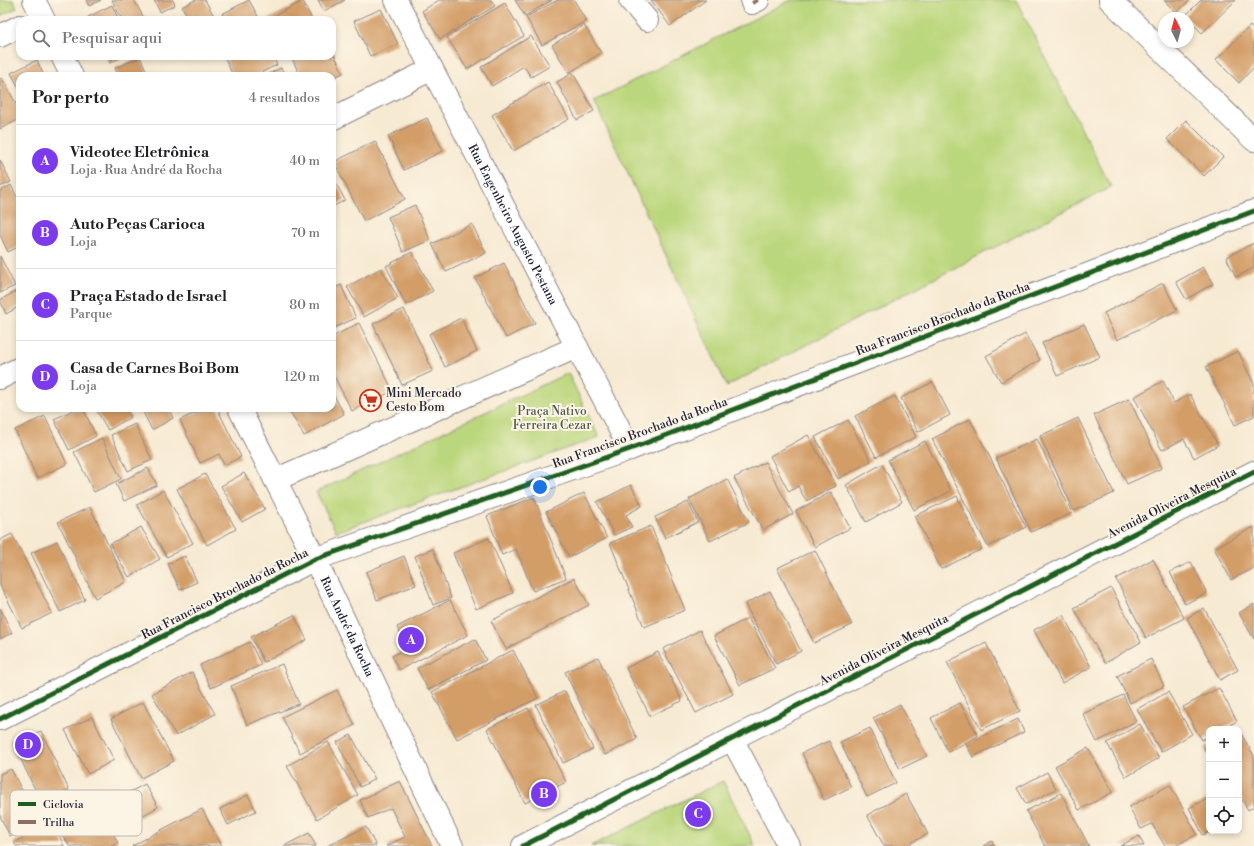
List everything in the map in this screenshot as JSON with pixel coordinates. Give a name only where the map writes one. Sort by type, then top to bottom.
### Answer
[{"type":"street","name":"Rua Engenheiro Augusto Pestana","points":[[396,0],[630,448]]},
{"type":"street","points":[[630,0],[647,20]]},
{"type":"street","points":[[1110,0],[1254,140]]},
{"type":"street","points":[[0,36],[16,28]]},
{"type":"street","points":[[64,60],[70,72]]},
{"type":"street","points":[[336,117],[432,69]]},
{"type":"street","name":"Rua Francisco Brochado da Rocha","points":[[0,718],[315,559],[630,448],[1254,211]]},
{"type":"street","points":[[275,480],[577,347]]},
{"type":"street","points":[[0,378],[16,370]]},
{"type":"street","name":"Rua André da Rocha","points":[[241,412],[315,559],[452,846]]},
{"type":"street","name":"Avenida Oliveira Mesquita","points":[[523,846],[1254,472]]},
{"type":"street","points":[[732,739],[790,846]]},
{"type":"green space","points":[[0,0],[13,0],[17,8],[0,16]]},
{"type":"green space","points":[[791,0],[1016,0],[1111,187],[727,386],[594,101]]},
{"type":"green space","name":"Praça Nativo Ferreira Cezar","points":[[568,373],[599,437],[336,532],[316,492]]},
{"type":"green space","points":[[723,781],[755,846],[591,846]]},
{"type":"building","points":[[86,0],[101,0],[89,6]]},
{"type":"building","points":[[112,0],[134,0],[143,16],[120,16]]},
{"type":"building","points":[[154,0],[173,0],[175,5],[160,12]]},
{"type":"building","points":[[195,0],[205,0],[214,16],[188,16],[182,7]]},
{"type":"building","points":[[249,0],[258,16],[223,16],[222,14]]},
{"type":"building","points":[[318,0],[345,0],[324,11]]},
{"type":"building","points":[[439,0],[491,0],[495,6],[440,39],[422,11]]},
{"type":"building","points":[[515,0],[552,0],[525,16]]},
{"type":"building","points":[[558,0],[574,0],[586,21],[542,45],[526,17]]},
{"type":"building","points":[[651,0],[706,0],[670,26]]},
{"type":"building","points":[[1164,0],[1190,0],[1177,12],[1175,12]]},
{"type":"building","points":[[1201,0],[1236,0],[1202,33],[1194,25],[1194,12],[1189,12]]},
{"type":"building","points":[[303,1],[310,16],[274,16]]},
{"type":"building","points":[[505,3],[524,36],[467,69],[447,37]]},
{"type":"building","points":[[112,5],[117,16],[90,16]]},
{"type":"building","points":[[381,9],[398,44],[370,56],[354,21]]},
{"type":"building","points":[[584,25],[601,53],[569,73],[552,45]]},
{"type":"building","points":[[1250,26],[1254,31],[1254,67],[1239,83],[1216,60]]},
{"type":"building","points":[[531,36],[550,66],[531,77],[524,66],[492,86],[481,67]]},
{"type":"building","points":[[336,58],[343,73],[336,76],[336,72],[298,72],[293,60],[336,60]]},
{"type":"building","points":[[37,60],[42,72],[16,72],[16,82],[11,73]]},
{"type":"building","points":[[109,60],[116,60],[110,63]]},
{"type":"building","points":[[133,60],[141,60],[147,72],[116,72],[115,68]]},
{"type":"building","points":[[226,60],[275,60],[277,65],[262,72],[231,72]]},
{"type":"building","points":[[281,68],[283,72],[272,72]]},
{"type":"building","points":[[573,73],[594,111],[577,120],[557,82]]},
{"type":"building","points":[[2,78],[16,104],[16,121],[0,129],[0,79]]},
{"type":"building","points":[[548,82],[569,119],[513,151],[492,115]]},
{"type":"building","points":[[427,118],[443,151],[404,170],[388,136]]},
{"type":"building","points":[[1186,120],[1223,157],[1204,176],[1167,139]]},
{"type":"building","points":[[375,141],[405,199],[364,221],[336,166],[336,161]]},
{"type":"building","points":[[0,160],[11,182],[0,187]]},
{"type":"building","points":[[336,183],[345,200],[336,205]]},
{"type":"building","points":[[11,185],[16,195],[16,248],[8,252],[0,235],[0,191]]},
{"type":"building","points":[[415,205],[430,240],[403,252],[388,217]]},
{"type":"building","points":[[472,224],[486,253],[446,272],[432,244]]},
{"type":"building","points":[[1254,243],[1254,268],[1236,277],[1226,257]]},
{"type":"building","points":[[412,252],[433,291],[406,305],[386,266]]},
{"type":"building","points":[[0,256],[15,286],[0,293]]},
{"type":"building","points":[[504,263],[535,323],[506,338],[475,278]]},
{"type":"building","points":[[1203,267],[1213,284],[1186,299],[1176,282]]},
{"type":"building","points":[[381,268],[398,298],[364,317],[347,287]]},
{"type":"building","points":[[1163,283],[1177,310],[1117,340],[1104,313]]},
{"type":"building","points":[[341,285],[356,318],[336,327],[336,287]]},
{"type":"building","points":[[16,291],[16,308],[6,314],[0,300]]},
{"type":"building","points":[[404,309],[433,371],[402,385],[373,324]]},
{"type":"building","points":[[461,318],[477,351],[445,367],[429,334]]},
{"type":"building","points":[[359,323],[393,391],[352,411],[336,380],[336,335]]},
{"type":"building","points":[[1084,324],[1100,357],[1057,376],[1042,343]]},
{"type":"building","points":[[1025,334],[1040,360],[1001,382],[986,356]]},
{"type":"building","points":[[1238,351],[1254,384],[1254,416],[1235,425],[1206,367]]},
{"type":"building","points":[[1163,381],[1174,403],[1190,394],[1218,445],[1194,458],[1184,439],[1162,450],[1134,397]]},
{"type":"building","points":[[933,382],[950,415],[918,432],[901,398]]},
{"type":"building","points":[[895,396],[916,437],[876,457],[855,416]]},
{"type":"building","points":[[336,399],[344,414],[304,436],[290,412],[336,412]]},
{"type":"building","points":[[1129,399],[1162,468],[1127,484],[1094,415]]},
{"type":"building","points":[[69,412],[85,412],[96,436],[69,450],[54,419]]},
{"type":"building","points":[[97,412],[128,412],[131,417],[108,430]]},
{"type":"building","points":[[143,412],[170,412],[173,418],[152,430]]},
{"type":"building","points":[[197,412],[219,412],[241,457],[224,465],[219,454],[200,463],[180,420]]},
{"type":"building","points":[[45,416],[67,464],[37,478],[15,430]]},
{"type":"building","points":[[1078,418],[1114,493],[1074,511],[1040,436]]},
{"type":"building","points":[[970,419],[1026,527],[988,547],[932,439]]},
{"type":"building","points":[[848,420],[871,461],[838,479],[815,437]]},
{"type":"building","points":[[135,424],[152,460],[128,471],[111,435]]},
{"type":"building","points":[[808,435],[836,486],[806,501],[798,486],[789,492],[770,456]]},
{"type":"building","points":[[102,438],[121,479],[94,492],[74,452]]},
{"type":"building","points":[[1037,439],[1072,513],[1031,532],[996,458]]},
{"type":"building","points":[[925,441],[951,491],[914,510],[888,460]]},
{"type":"building","points":[[765,462],[793,514],[763,530],[734,478]]},
{"type":"building","points":[[882,464],[902,502],[866,522],[846,485]]},
{"type":"building","points":[[148,468],[157,485],[124,501],[116,484]]},
{"type":"building","points":[[244,473],[265,509],[242,522],[221,486]]},
{"type":"building","points":[[205,474],[236,529],[207,545],[177,489]]},
{"type":"building","points":[[727,479],[749,522],[710,541],[689,499]]},
{"type":"building","points":[[631,485],[642,506],[626,515],[632,527],[614,535],[597,502]]},
{"type":"building","points":[[163,490],[193,543],[167,557],[137,505]]},
{"type":"building","points":[[831,492],[850,528],[815,547],[796,511]]},
{"type":"building","points":[[584,493],[607,538],[569,557],[546,512]]},
{"type":"building","points":[[957,496],[982,549],[941,569],[915,516]]},
{"type":"building","points":[[534,497],[566,578],[533,591],[516,549],[502,555],[487,516]]},
{"type":"building","points":[[688,502],[698,522],[665,538],[655,517]]},
{"type":"building","points":[[90,507],[126,582],[95,598],[58,522]]},
{"type":"building","points":[[651,526],[685,610],[644,627],[610,543]]},
{"type":"building","points":[[141,527],[160,559],[129,577],[110,544]]},
{"type":"building","points":[[1254,527],[1254,568],[1231,580],[1214,548]]},
{"type":"building","points":[[12,534],[52,613],[22,628],[0,585],[0,540]]},
{"type":"building","points":[[489,538],[513,593],[476,609],[453,553]]},
{"type":"building","points":[[57,541],[85,600],[60,612],[31,553]]},
{"type":"building","points":[[433,549],[451,598],[433,605],[415,556]]},
{"type":"building","points":[[815,550],[852,625],[814,643],[777,568]]},
{"type":"building","points":[[185,556],[197,582],[180,590],[168,564]]},
{"type":"building","points":[[404,556],[416,585],[377,600],[366,572]]},
{"type":"building","points":[[1153,559],[1184,618],[1146,638],[1116,579]]},
{"type":"building","points":[[1191,562],[1207,593],[1185,604],[1170,572]]},
{"type":"building","points":[[574,578],[589,605],[506,649],[491,621]]},
{"type":"building","points":[[1111,588],[1141,642],[1105,663],[1074,608]]},
{"type":"building","points":[[770,591],[801,651],[776,664],[745,604]]},
{"type":"building","points":[[450,600],[468,635],[399,670],[392,656],[407,648],[397,627]]},
{"type":"building","points":[[1254,604],[1254,639],[1239,613]]},
{"type":"building","points":[[0,608],[12,633],[0,639]]},
{"type":"building","points":[[1204,608],[1238,670],[1220,680],[1187,618]]},
{"type":"building","points":[[294,615],[307,640],[264,662],[251,637]]},
{"type":"building","points":[[1063,615],[1091,667],[1062,683],[1034,630]]},
{"type":"building","points":[[748,618],[775,668],[740,685],[714,636]]},
{"type":"building","points":[[700,630],[733,694],[696,713],[663,649]]},
{"type":"building","points":[[475,639],[486,660],[428,690],[417,668]]},
{"type":"building","points":[[250,642],[261,665],[211,688],[200,665]]},
{"type":"building","points":[[986,643],[1020,711],[981,730],[947,662]]},
{"type":"building","points":[[513,650],[538,698],[457,739],[432,692]]},
{"type":"building","points":[[658,652],[682,701],[650,716],[626,668]]},
{"type":"building","points":[[598,657],[637,739],[605,755],[565,672]]},
{"type":"building","points":[[1151,659],[1164,686],[1130,703],[1117,676]]},
{"type":"building","points":[[282,664],[299,704],[247,725],[231,686]]},
{"type":"building","points":[[192,672],[215,714],[176,736],[152,694]]},
{"type":"building","points":[[1219,688],[1237,721],[1228,726],[1206,726],[1206,738],[1202,740],[1183,707]]},
{"type":"building","points":[[337,690],[355,725],[300,753],[282,717]]},
{"type":"building","points":[[565,691],[593,749],[563,763],[536,705]]},
{"type":"building","points":[[1168,692],[1192,734],[1161,752],[1137,709]]},
{"type":"building","points":[[1123,695],[1136,721],[1097,742],[1083,714]]},
{"type":"building","points":[[143,702],[174,761],[141,778],[111,719]]},
{"type":"building","points":[[960,703],[978,736],[948,752],[931,718]]},
{"type":"building","points":[[900,704],[927,756],[900,769],[873,718]]},
{"type":"building","points":[[528,708],[566,782],[525,803],[487,729]]},
{"type":"building","points":[[92,717],[114,760],[88,774],[65,730]]},
{"type":"building","points":[[1018,719],[1024,732],[973,757],[966,744]]},
{"type":"building","points":[[1140,724],[1159,758],[1126,777],[1107,743]]},
{"type":"building","points":[[870,728],[896,783],[867,797],[840,742]]},
{"type":"building","points":[[41,731],[69,790],[35,790],[13,743]]},
{"type":"building","points":[[351,735],[375,779],[360,787],[337,742]]},
{"type":"building","points":[[1242,735],[1254,756],[1254,806],[1248,810],[1242,799]]},
{"type":"building","points":[[829,741],[851,787],[824,800],[802,753]]},
{"type":"building","points":[[328,742],[358,795],[317,819],[287,766]]},
{"type":"building","points":[[1088,748],[1113,792],[1079,810],[1055,766]]},
{"type":"building","points":[[11,769],[22,790],[10,790],[10,836],[0,816],[0,774]]},
{"type":"building","points":[[1047,772],[1056,789],[1026,804],[1017,788]]},
{"type":"building","points":[[400,781],[432,846],[386,846],[405,837],[391,808],[368,818],[360,800]]},
{"type":"building","points":[[145,784],[158,807],[142,816],[142,790],[134,790]]},
{"type":"building","points":[[1170,785],[1197,834],[1175,846],[1165,846],[1152,824],[1141,829],[1129,807]]},
{"type":"building","points":[[1061,793],[1089,846],[1045,846],[1026,811]]},
{"type":"building","points":[[906,794],[928,834],[905,846],[884,846],[867,815]]},
{"type":"building","points":[[248,795],[256,811],[228,825],[220,809]]},
{"type":"building","points":[[1206,800],[1206,834],[1203,835],[1189,808]]},
{"type":"building","points":[[202,809],[222,846],[132,846],[163,829]]},
{"type":"building","points":[[366,827],[376,846],[327,846]]},
{"type":"building","points":[[309,833],[316,846],[284,846]]},
{"type":"building","points":[[27,836],[59,836],[64,846],[16,846],[14,842]]},
{"type":"building","points":[[64,836],[114,836],[118,843],[111,846],[69,846]]},
{"type":"building","points":[[1139,836],[1144,846],[1120,846]]},
{"type":"building","points":[[992,841],[995,846],[983,846]]},
{"type":"marked path","points":[[752,3],[758,0]]},
{"type":"cycle path","points":[[0,719],[315,559],[630,449],[1254,211]]},
{"type":"cycle path","points":[[523,846],[1254,472]]},
{"type":"place","name":"Mini Mercado Cesto Bom","points":[[371,400]]},
{"type":"place","name":"Videotec Eletrônica","points":[[411,640]]},
{"type":"place","name":"Casa de Carnes Boi Bom","points":[[28,745]]},
{"type":"place","name":"Auto Peças Carioca","points":[[544,794]]},
{"type":"place","name":"Praça Estado de Israel","points":[[698,814]]}]
